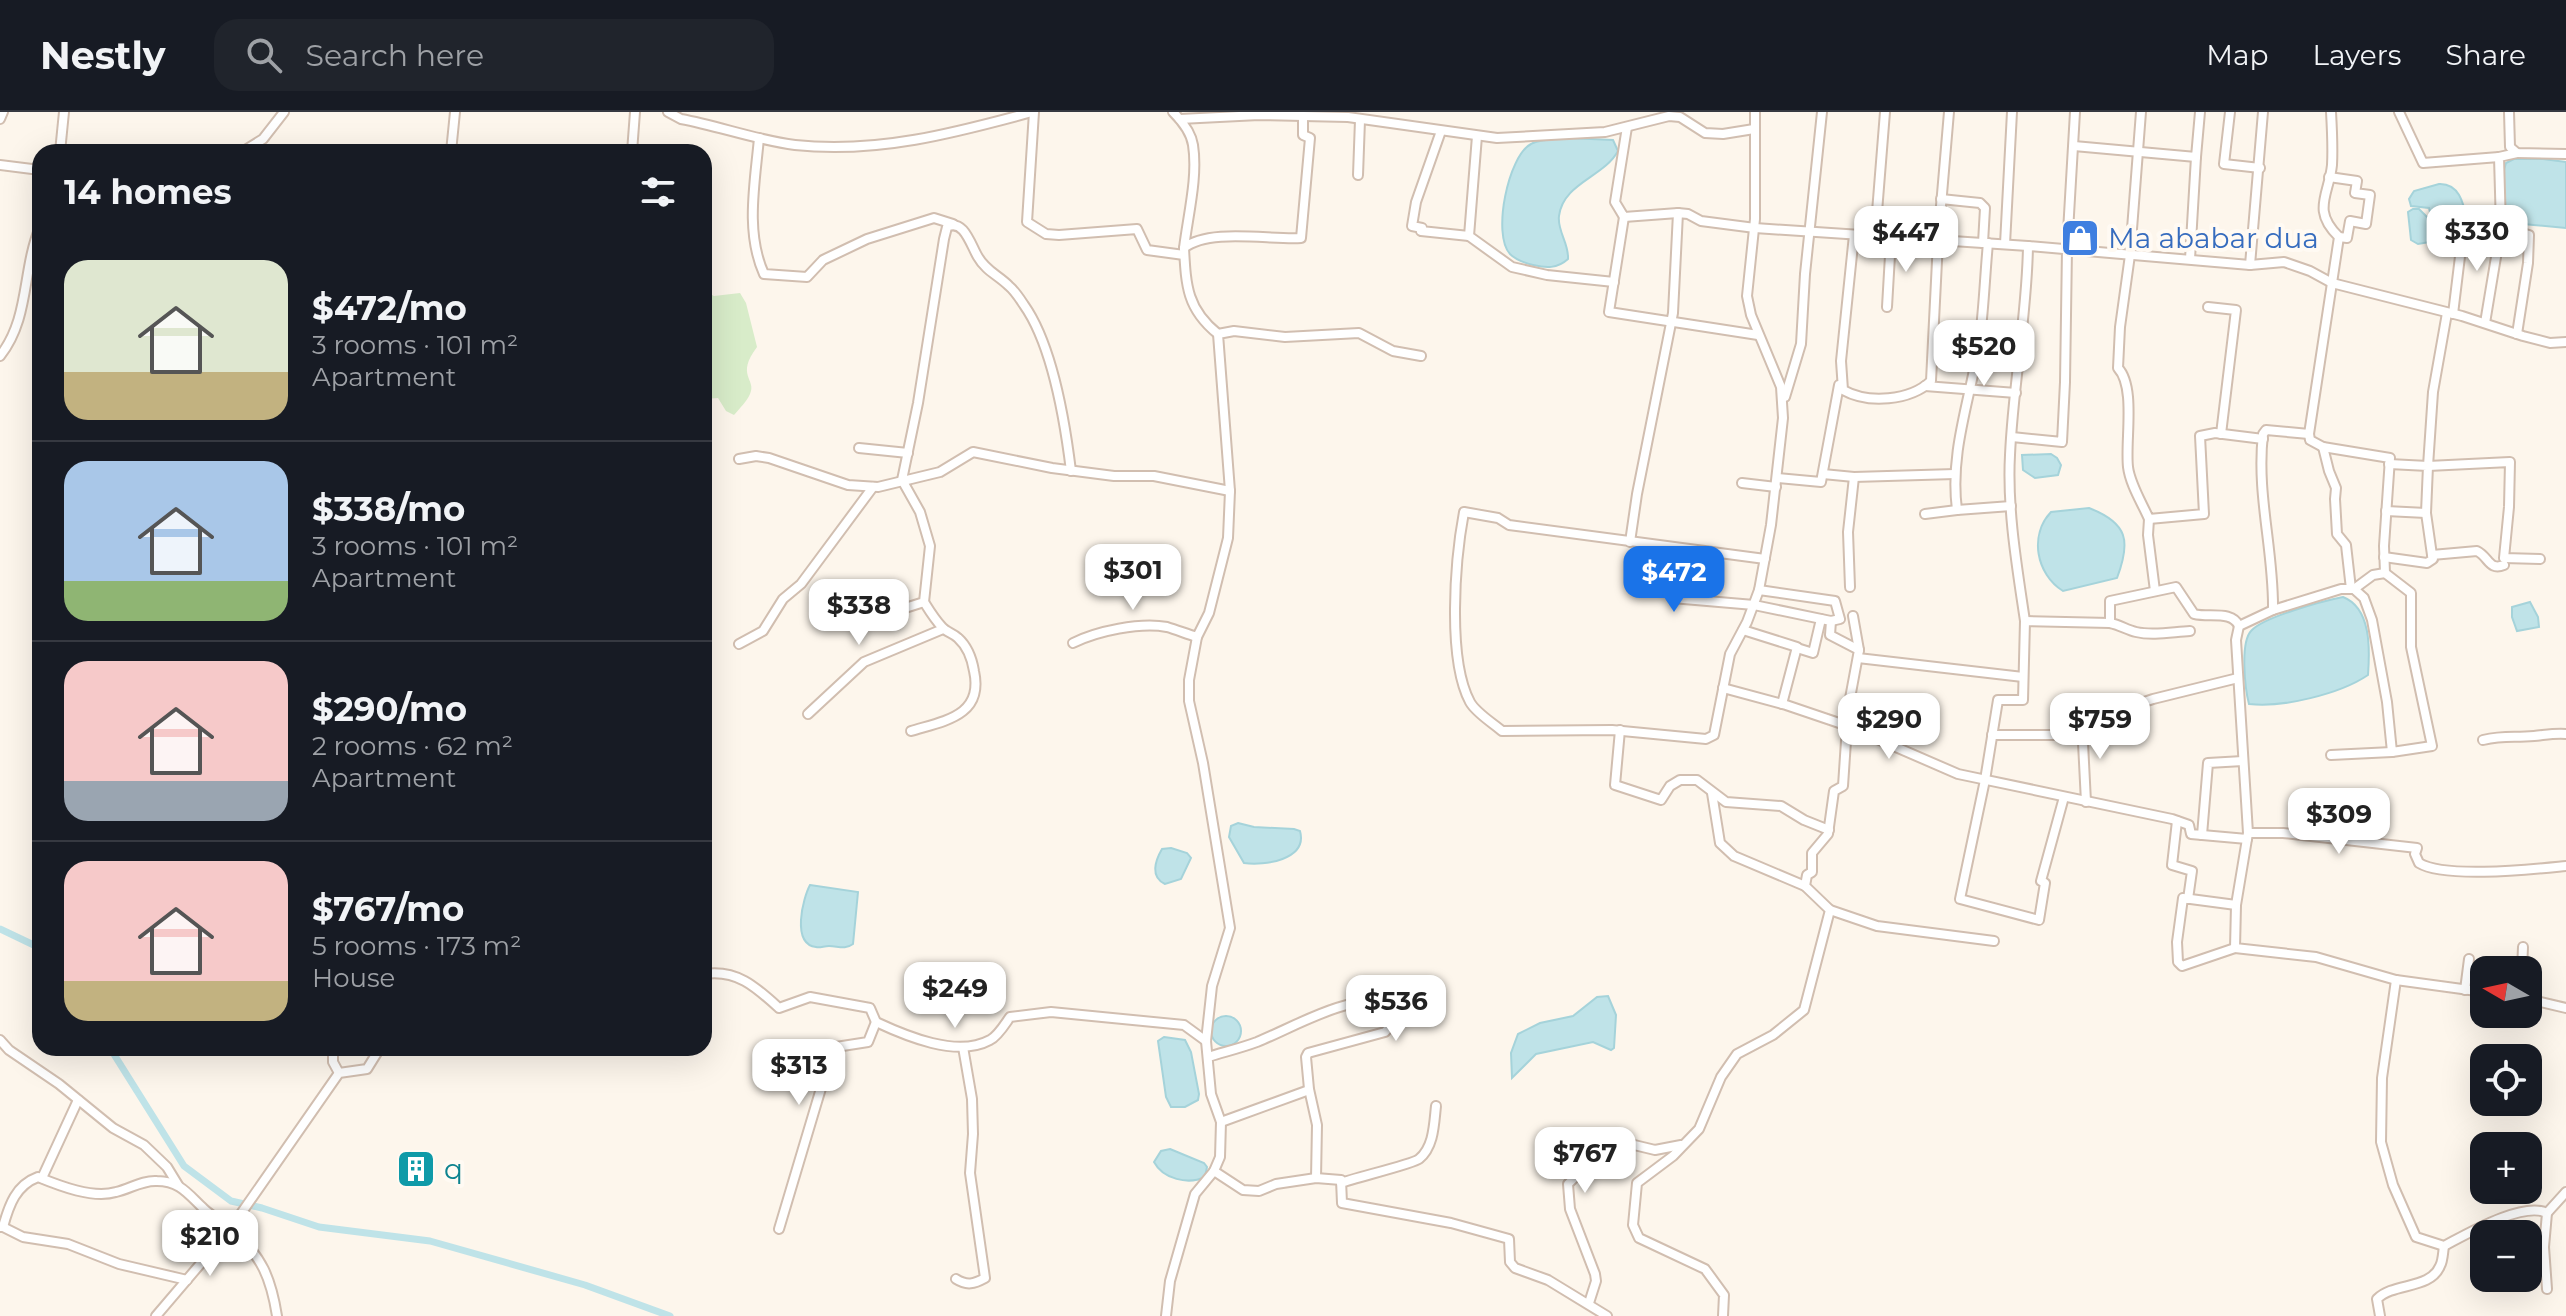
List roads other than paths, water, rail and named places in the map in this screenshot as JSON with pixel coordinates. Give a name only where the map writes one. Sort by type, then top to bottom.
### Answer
[{"type":"street","points":[[0,119],[3,112]]},
{"type":"street","points":[[61,144],[64,112]]},
{"type":"street","points":[[255,144],[263,139],[284,112]]},
{"type":"street","points":[[452,144],[455,112]]},
{"type":"street","points":[[633,144],[635,112]]},
{"type":"street","points":[[668,112],[681,119],[796,145],[867,146],[930,138],[1033,112],[1027,222],[1046,234],[1059,235],[1137,229],[1147,250],[1184,251],[1194,241],[1210,238],[1301,238],[1310,138],[1303,135],[1303,118]]},
{"type":"street","points":[[1755,112],[1755,228],[1747,296],[1758,335],[1781,387],[1783,401]]},
{"type":"street","points":[[1765,559],[1509,525],[1498,518],[1464,512],[1457,549],[1456,625],[1460,667],[1471,704],[1502,731],[1620,730],[1712,738],[1730,654],[1754,605],[1765,559],[1783,401],[1801,344],[1822,112]]},
{"type":"street","points":[[1875,237],[1885,112]]},
{"type":"street","points":[[1840,381],[1843,390],[1851,395],[1881,399],[1915,392],[1931,381],[1949,112]]},
{"type":"street","points":[[2005,244],[2012,112]]},
{"type":"street","points":[[2012,437],[2062,442],[2067,249],[2075,112]]},
{"type":"street","points":[[2141,112],[2118,368],[2124,376],[2127,398],[2128,470],[2149,519],[2155,591]]},
{"type":"street","points":[[2190,259],[2200,112]]},
{"type":"street","points":[[2230,112],[2224,164],[2260,168]]},
{"type":"street","points":[[2250,265],[2263,112]]},
{"type":"street","points":[[2329,177],[2357,181],[2355,193],[2370,195],[2366,224],[2350,221],[2347,238],[2339,237],[2329,227],[2323,212],[2325,188],[2331,169],[2331,112]]},
{"type":"street","points":[[2399,112],[2423,163],[2517,153],[2566,154]]},
{"type":"street","points":[[2509,112],[2510,147],[2517,153]]},
{"type":"street","points":[[1166,1316],[1170,1281],[1195,1194],[1214,1171],[1220,1157],[1221,1122],[1211,1094],[1206,1041],[1212,986],[1230,928],[1203,763],[1190,711],[1189,680],[1197,637],[1209,613],[1228,538],[1230,491],[1218,334],[1190,303],[1184,251],[1193,144],[1177,116],[1259,115],[1360,120],[1497,138],[1605,132],[1669,116],[1680,117],[1705,133],[1723,134],[1754,129]]},
{"type":"street","points":[[1358,175],[1360,120]]},
{"type":"street","points":[[1627,127],[1615,202],[1624,217],[1609,312],[1758,335]]},
{"type":"street","points":[[1441,131],[1416,202],[1412,226],[1422,228],[1421,231],[1469,236],[1512,267],[1547,275],[1614,282]]},
{"type":"street","points":[[1469,236],[1477,136]]},
{"type":"street","points":[[759,138],[753,223],[757,257],[764,274],[807,277],[823,260],[867,239],[934,218],[957,224],[967,236],[976,256],[991,274],[1008,285],[1026,308],[1040,335],[1057,391],[1071,471]]},
{"type":"street","points":[[2074,146],[2196,157]]},
{"type":"street","points":[[2485,323],[2501,227],[2499,157]]},
{"type":"street","points":[[0,165],[32,169]]},
{"type":"street","points":[[1941,199],[1980,203],[1985,208],[1986,243],[1979,339],[1959,435],[1955,474],[1957,510]]},
{"type":"street","points":[[1624,217],[1678,213],[1701,221],[1755,228],[2005,244],[2250,265],[2284,262],[2332,283],[2550,343],[2566,342]]},
{"type":"street","points":[[1630,542],[1672,322],[1678,213]]},
{"type":"street","points":[[911,731],[955,717],[967,709],[973,700],[977,682],[971,658],[958,638],[943,629],[924,602],[930,546],[920,512],[902,480],[944,239],[947,227],[953,224]]},
{"type":"street","points":[[2384,557],[2427,563],[2433,559],[2426,513],[2433,392],[2462,240],[2501,227],[2529,235],[2517,334]]},
{"type":"street","points":[[1742,483],[1821,482],[1840,381],[1854,235]]},
{"type":"street","points":[[2339,237],[2309,434],[2310,440],[2323,447],[2390,458],[2385,573]]},
{"type":"street","points":[[1887,307],[1891,238]]},
{"type":"street","points":[[2028,246],[2028,292],[2012,437],[2011,506],[2025,621],[2023,700],[1998,700],[1960,899],[2039,920],[2045,883],[2041,881],[2064,797]]},
{"type":"street","points":[[0,356],[21,318],[32,247]]},
{"type":"street","points":[[2208,307],[2236,310],[2221,434]]},
{"type":"street","points":[[1218,334],[1234,331],[1285,337],[1359,333],[1393,351],[1421,356]]},
{"type":"street","points":[[1925,386],[2016,393]]},
{"type":"street","points":[[2273,610],[2274,586],[2262,497],[2263,439],[2266,430],[2309,434]]},
{"type":"street","points":[[2149,519],[2204,514],[2200,436],[2221,434],[2263,439]]},
{"type":"street","points":[[2323,447],[2336,488],[2337,534],[2346,545],[2353,589],[2364,598],[2372,620],[2387,702],[2392,752]]},
{"type":"street","points":[[859,448],[908,453]]},
{"type":"street","points":[[739,459],[756,456],[769,458],[848,485],[873,487],[940,472],[973,452],[1071,471],[1114,476],[1154,476],[1230,491]]},
{"type":"street","points":[[2389,464],[2428,466],[2510,462],[2504,566]]},
{"type":"street","points":[[1823,474],[1854,477],[1955,474]]},
{"type":"street","points":[[1850,587],[1848,532],[1854,477]]},
{"type":"street","points":[[739,644],[763,631],[783,599],[801,584],[873,487]]},
{"type":"street","points":[[1925,514],[2011,506]]},
{"type":"street","points":[[2386,511],[2426,513]]},
{"type":"street","points":[[1680,548],[1672,598],[1754,605],[1831,621],[1840,619],[1835,601],[1759,590]]},
{"type":"street","points":[[2432,555],[2477,551],[2498,568],[2540,559]]},
{"type":"street","points":[[2239,626],[2305,599],[2353,589],[2373,575],[2385,573],[2411,593],[2411,647],[2424,695],[2432,746],[2392,752],[2331,755]]},
{"type":"street","points":[[2110,623],[2110,601],[2176,587],[2194,614],[2232,616],[2237,620],[2248,836],[2236,905],[2235,948]]},
{"type":"street","points":[[902,609],[924,602]]},
{"type":"street","points":[[1805,886],[1807,875],[1812,872],[1812,853],[1829,830],[1834,791],[1843,786],[1846,725],[1859,654],[1853,616]]},
{"type":"street","points":[[1743,630],[1813,653],[1821,619]]},
{"type":"street","points":[[1831,621],[1830,635],[1859,654],[2023,677]]},
{"type":"street","points":[[2025,621],[2110,623],[2149,634],[2190,631]]},
{"type":"street","points":[[1073,643],[1092,633],[1149,626],[1165,627],[1197,637]]},
{"type":"street","points":[[808,714],[864,662],[943,629]]},
{"type":"street","points":[[1782,704],[1797,648]]},
{"type":"street","points":[[1992,735],[2063,735],[2067,728],[2153,699],[2238,678]]},
{"type":"street","points":[[1723,688],[1846,725],[1958,774],[2177,821],[2189,825],[2191,834],[2248,836],[2283,833],[2417,848],[2415,854],[2419,863],[2444,870],[2566,866]]},
{"type":"street","points":[[2082,723],[2086,802]]},
{"type":"street","points":[[1620,730],[1615,785],[1661,800],[1670,786],[1680,780],[1697,780],[1726,802],[1781,806],[1829,830]]},
{"type":"street","points":[[2483,740],[2505,735],[2530,737],[2566,734]]},
{"type":"street","points":[[2202,835],[2208,763],[2243,761]]},
{"type":"street","points":[[1712,791],[1720,843],[1734,856],[1805,886],[1830,910],[1877,926],[1994,941]]},
{"type":"street","points":[[2177,821],[2172,865],[2192,871],[2188,899]]},
{"type":"street","points":[[2236,905],[2183,898],[2177,942],[2179,965],[2212,958],[2235,948],[2316,957],[2396,980],[2470,991]]},
{"type":"street","points":[[1723,1316],[1724,1295],[1705,1269],[1639,1238],[1633,1225],[1637,1183],[1699,1129],[1730,1061],[1773,1035],[1804,1010],[1830,910]]},
{"type":"street","points":[[2523,947],[2523,956]]},
{"type":"street","points":[[2465,990],[2469,959]]},
{"type":"street","points":[[712,973],[750,982],[779,1008],[810,997],[870,1008],[876,1022],[914,1039],[963,1047],[991,1040],[1010,1017],[1051,1012],[1184,1025],[1206,1041]]},
{"type":"street","points":[[2396,980],[2382,1078],[2381,1142],[2393,1185],[2416,1237],[2444,1246],[2515,1213],[2530,1210],[2547,1213]]},
{"type":"street","points":[[1208,1057],[1256,1042],[1338,1009],[1364,1002],[1390,1002],[1394,1015],[1392,1025],[1385,1032],[1308,1053],[1306,1057],[1317,1125],[1316,1178]]},
{"type":"street","points":[[2542,1002],[2566,1008]]},
{"type":"street","points":[[779,1229],[836,1047],[868,1042],[876,1022]]},
{"type":"street","points":[[0,1040],[113,1128],[144,1145],[167,1167],[178,1186]]},
{"type":"street","points":[[956,1279],[965,1284],[975,1284],[985,1278],[970,1173],[972,1099],[963,1047]]},
{"type":"street","points":[[333,1056],[339,1073]]},
{"type":"street","points":[[156,1316],[231,1228],[339,1073],[367,1069],[375,1056]]},
{"type":"street","points":[[1221,1122],[1309,1090]]},
{"type":"street","points":[[42,1178],[78,1100]]},
{"type":"street","points":[[1341,1183],[1418,1160],[1429,1146],[1434,1132],[1436,1106]]},
{"type":"street","points":[[1589,1303],[1595,1274],[1570,1209],[1568,1184],[1576,1174],[1617,1155],[1626,1143],[1655,1150],[1685,1144]]},
{"type":"street","points":[[1214,1171],[1243,1190],[1259,1191],[1276,1184],[1316,1178],[1341,1180],[1342,1203],[1451,1223],[1509,1239],[1510,1262],[1515,1268],[1548,1280],[1607,1316]]},
{"type":"street","points":[[187,1280],[119,1264],[68,1244],[23,1237],[2,1227],[17,1191],[25,1181],[38,1177],[105,1195],[143,1181],[160,1180],[183,1187],[254,1252],[272,1284],[277,1316]]},
{"type":"street","points":[[2547,1289],[2544,1247],[2547,1213],[2566,1192]]},
{"type":"street","points":[[2380,1316],[2377,1299],[2384,1292],[2427,1280],[2441,1265],[2444,1246]]},
{"type":"water","points":[[1568,138],[1613,140],[1618,151],[1612,160],[1576,188],[1562,205],[1559,221],[1568,259],[1551,267],[1518,260],[1510,254],[1502,230],[1505,196],[1515,164],[1531,144]]},
{"type":"water","points":[[2514,159],[2566,162],[2566,228],[2512,223],[2506,219],[2503,177],[2506,163]]},
{"type":"water","points":[[2439,184],[2452,187],[2457,192],[2465,210],[2468,224],[2453,235],[2435,234],[2429,208],[2411,206],[2409,199],[2414,191]]},
{"type":"water","points":[[2419,209],[2428,218],[2430,242],[2418,244],[2411,240],[2408,212]]},
{"type":"water","points":[[2051,454],[2061,465],[2058,475],[2035,478],[2023,470],[2022,455]]},
{"type":"water","points":[[2089,508],[2112,520],[2123,535],[2124,554],[2117,578],[2063,591],[2054,584],[2042,565],[2038,543],[2040,532],[2051,512]]},
{"type":"water","points":[[2343,597],[2352,602],[2364,619],[2369,653],[2368,675],[2342,688],[2310,698],[2278,704],[2249,704],[2244,655],[2251,631],[2280,615]]},
{"type":"water","points":[[2530,602],[2538,617],[2539,627],[2517,631],[2512,607]]},
{"type":"water","points":[[1238,823],[1294,829],[1300,831],[1301,841],[1291,855],[1282,859],[1244,863],[1229,837],[1231,826]]},
{"type":"water","points":[[1171,848],[1187,853],[1191,858],[1181,879],[1165,884],[1157,877],[1156,864],[1162,849]]},
{"type":"water","points":[[810,885],[858,892],[853,944],[818,947],[808,944],[801,929],[801,920]]},
{"type":"water","points":[[1608,996],[1616,1015],[1614,1048],[1611,1050],[1593,1042],[1536,1054],[1512,1078],[1511,1053],[1518,1034],[1540,1023],[1573,1016],[1597,997]]},
{"type":"water","points":[[1226,1016],[1237,1020],[1241,1031],[1237,1042],[1226,1046],[1215,1042],[1211,1031],[1215,1020]]},
{"type":"water","points":[[1164,1037],[1185,1040],[1191,1052],[1199,1094],[1198,1100],[1185,1107],[1171,1107],[1166,1097],[1158,1041]]},
{"type":"water","points":[[1170,1149],[1204,1163],[1207,1167],[1205,1177],[1184,1180],[1163,1173],[1154,1162],[1161,1151]]},
{"type":"waterway","points":[[0,929],[32,944]]},
{"type":"waterway","points":[[115,1056],[184,1166],[231,1201],[319,1227],[430,1241],[585,1285],[670,1316]]},
{"type":"place","name":"Ma ababar dua","points":[[2080,238]]},
{"type":"place","name":"q","points":[[416,1169]]}]
